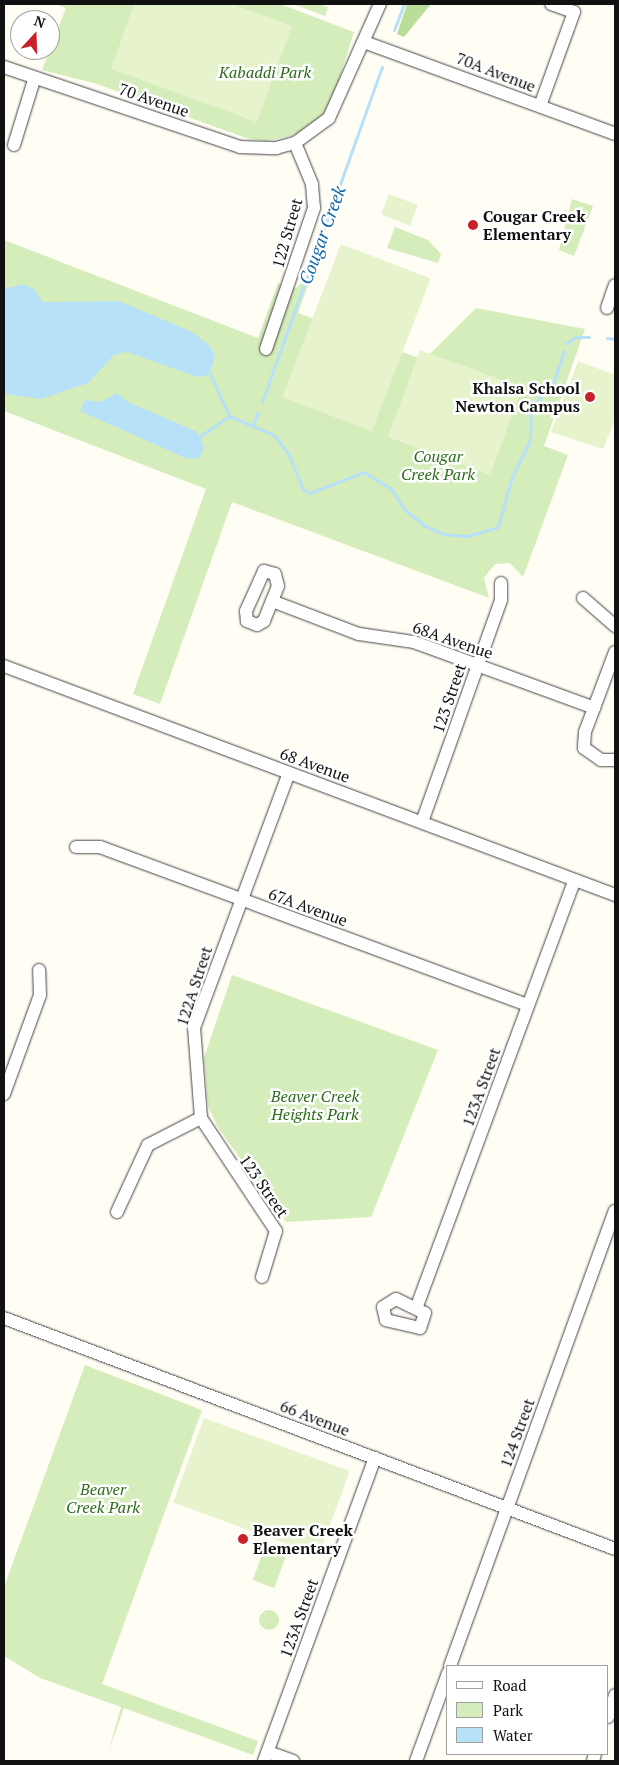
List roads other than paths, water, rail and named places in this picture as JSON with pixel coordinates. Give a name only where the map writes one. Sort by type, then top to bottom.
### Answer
[{"type":"street","points":[[295,144],[330,118],[380,4]]},
{"type":"street","points":[[540,106],[574,12],[551,4]]},
{"type":"street","name":"70A Avenue","points":[[364,42],[615,134]]},
{"type":"street","name":"70 Avenue","points":[[4,67],[34,80],[240,147],[260,150],[295,144]]},
{"type":"street","points":[[14,145],[34,80]]},
{"type":"street","name":"122 Street","points":[[266,349],[314,208],[312,184],[295,144]]},
{"type":"street","points":[[607,308],[615,285]]},
{"type":"street","name":"123 Street","points":[[422,822],[501,600],[501,583]]},
{"type":"street","points":[[583,598],[615,626]]},
{"type":"street","name":"68A Avenue","points":[[272,601],[359,634],[414,642],[594,708]]},
{"type":"street","points":[[615,652],[594,708],[584,748],[601,760],[615,760]]},
{"type":"street","name":"68 Avenue","points":[[4,666],[615,894]]},
{"type":"street","name":"122A Street","points":[[201,1118],[194,1028],[289,772]]},
{"type":"street","name":"67A Avenue","points":[[76,847],[100,846],[528,1005]]},
{"type":"street","name":"123A Street","points":[[417,1306],[575,880]]},
{"type":"street","points":[[4,1094],[40,995],[39,970]]},
{"type":"street","points":[[117,1212],[148,1145],[201,1118]]},
{"type":"street","name":"123 Street","points":[[201,1118],[276,1231],[262,1277]]},
{"type":"street","name":"124 Street","points":[[450,1665],[615,1211]]},
{"type":"street","name":"66 Avenue","points":[[4,1318],[615,1549]]},
{"type":"street","name":"123A Street","points":[[266,1757],[374,1458]]},
{"type":"street","points":[[416,1761],[446,1678]]},
{"type":"street","points":[[609,1714],[615,1695]]},
{"type":"street","points":[[266,1757],[293,1761]]},
{"type":"water","points":[[23,284],[34,289],[43,302],[119,301],[192,332],[209,345],[215,355],[212,366],[206,376],[198,377],[127,352],[114,355],[88,383],[41,399],[4,394],[4,289]]},
{"type":"water","points":[[117,393],[128,402],[197,432],[204,447],[199,458],[188,459],[80,411],[85,400],[101,402]]},
{"type":"waterway","name":"Cougar Creek","points":[[394,30],[404,4]]},
{"type":"waterway","name":"Cougar Creek","points":[[262,402],[382,67]]},
{"type":"waterway","name":"Cougar Creek","points":[[567,343],[576,337],[589,337]]},
{"type":"waterway","name":"Cougar Creek","points":[[607,338],[615,339]]},
{"type":"waterway","name":"Cougar Creek","points":[[199,437],[229,416],[274,435],[289,455],[303,489],[310,493],[364,472],[391,489],[404,509],[425,526],[443,534],[467,536],[498,527],[512,477],[530,440],[531,406],[553,384],[564,351]]},
{"type":"waterway","name":"Cougar Creek","points":[[209,371],[229,416]]},
{"type":"waterway","name":"Cougar Creek","points":[[253,425],[258,412]]},
{"type":"place","name":"Cougar Creek Elementary","points":[[473,225]]},
{"type":"place","name":"Khalsa School Newton Campus","points":[[590,397]]},
{"type":"place","name":"Beaver Creek Elementary","points":[[243,1539]]},
{"type":"park label","name":"Kabaddi Park","points":[[265,72]]},
{"type":"park label","name":"Cougar Creek Park","points":[[438,465]]},
{"type":"park label","name":"Beaver Creek Heights Park","points":[[315,1105]]},
{"type":"park label","name":"Beaver Creek Park","points":[[103,1498]]}]
